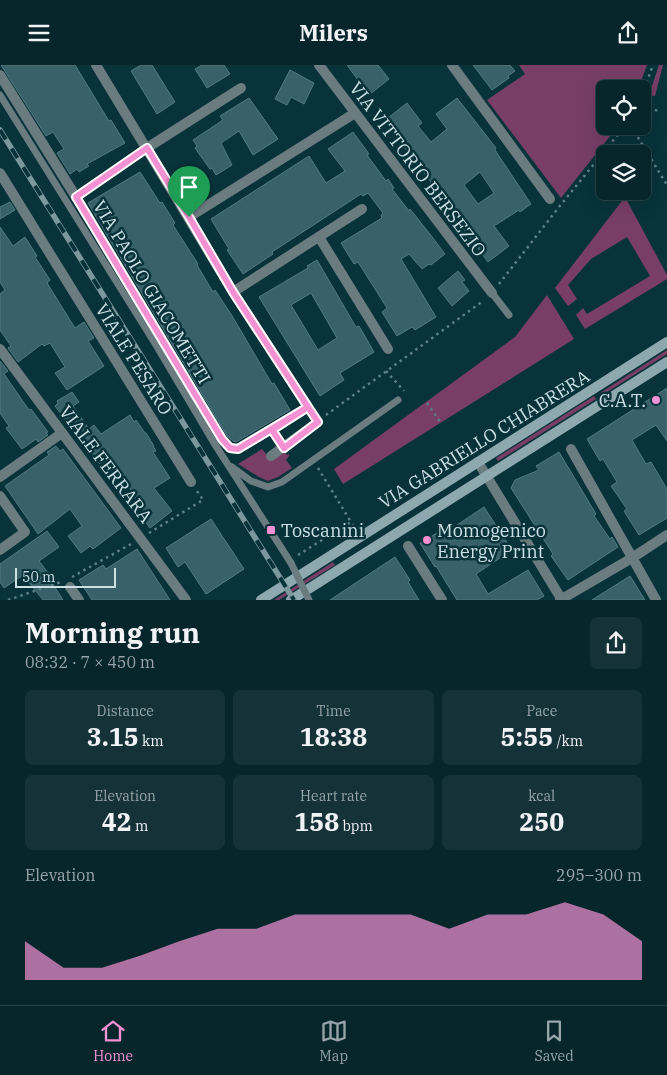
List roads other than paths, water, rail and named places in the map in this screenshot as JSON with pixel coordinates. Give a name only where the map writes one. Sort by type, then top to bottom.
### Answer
[{"type":"street","name":"VIA VITTORIO BERSEZIO","points":[[319,65],[492,293]]},
{"type":"street","points":[[452,65],[550,199]]},
{"type":"street","points":[[99,66],[233,292],[362,209]]},
{"type":"street","name":"VIA PAOLO GIACOMETTI","points":[[0,75],[222,439],[230,448],[238,449],[308,407],[233,292]]},
{"type":"street","points":[[76,197],[147,148],[241,88]]},
{"type":"street","points":[[189,217],[355,113]]},
{"type":"street","name":"VIALE PESARO","points":[[0,173],[191,482]]},
{"type":"street","points":[[319,237],[388,349]]},
{"type":"street","name":"VIA GABRIELLO CHIABRERA","points":[[265,598],[667,342]]},
{"type":"street","name":"VIALE FERRARA","points":[[0,349],[186,600]]},
{"type":"street","name":"VIA GABRIELLO CHIABRERA","points":[[291,600],[667,362]]},
{"type":"street","points":[[271,457],[318,422]]},
{"type":"street","points":[[272,430],[284,448]]},
{"type":"street","points":[[0,477],[62,433]]},
{"type":"street","points":[[571,449],[656,600]]},
{"type":"street","points":[[478,462],[561,600],[667,535]]},
{"type":"street","points":[[0,496],[25,533],[0,550]]},
{"type":"street","points":[[408,546],[442,600]]},
{"type":"street","points":[[70,587],[79,600]]},
{"type":"lane","points":[[0,95],[228,464],[292,561],[309,600]]},
{"type":"lane","points":[[492,293],[509,315]]},
{"type":"lane","points":[[228,464],[251,481],[268,487],[282,481],[398,400]]},
{"type":"railway","points":[[0,130],[294,600]]},
{"type":"place","name":"C.A.T.","points":[[656,400]]},
{"type":"place","name":"Toscanini","points":[[271,530]]},
{"type":"place","name":"Momogenico Energy Print","points":[[427,540]]}]
